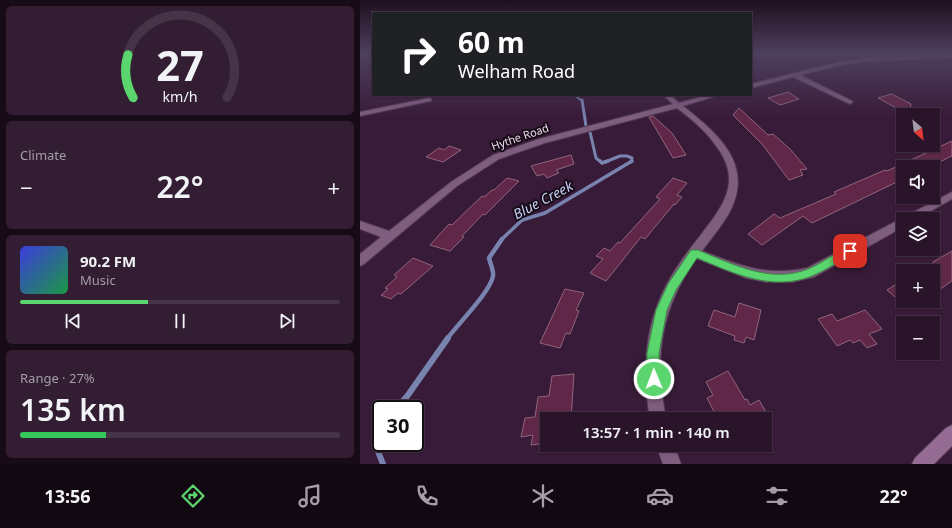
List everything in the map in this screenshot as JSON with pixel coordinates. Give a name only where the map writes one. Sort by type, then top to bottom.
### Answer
[{"type":"main road","points":[[921,464],[952,434]]},
{"type":"street","points":[[752,86],[794,75],[850,102]]},
{"type":"street","points":[[657,412],[653,353],[661,310],[678,277],[729,203],[734,190],[734,170],[730,158],[722,145],[667,96]]},
{"type":"street","name":"Hythe Road","points":[[360,260],[464,177],[496,157],[531,144],[712,96]]},
{"type":"street","points":[[360,114],[429,100]]},
{"type":"street","points":[[922,212],[952,196]]},
{"type":"street","points":[[360,225],[389,236]]},
{"type":"street","points":[[695,253],[746,274],[766,277],[792,277],[810,273],[896,226]]},
{"type":"street","points":[[668,452],[672,464]]},
{"type":"building","points":[[788,92],[799,99],[780,105],[768,98]]},
{"type":"building","points":[[892,94],[911,104],[910,108],[896,108],[878,98]]},
{"type":"building","points":[[739,108],[768,135],[773,134],[790,149],[807,169],[800,170],[803,175],[789,180],[762,144],[733,115]]},
{"type":"building","points":[[653,116],[672,133],[686,155],[673,158],[649,117]]},
{"type":"building","points":[[952,141],[952,156],[940,162],[940,160],[911,160],[928,152],[940,152],[940,147]]},
{"type":"building","points":[[449,146],[461,150],[443,162],[426,157],[439,148],[444,150]]},
{"type":"building","points":[[571,155],[574,164],[556,170],[559,173],[547,178],[544,174],[537,176],[531,166]]},
{"type":"building","points":[[896,167],[896,182],[812,223],[803,216],[762,245],[748,234],[774,214],[780,218],[836,194],[834,192],[885,170],[887,171]]},
{"type":"building","points":[[507,178],[519,181],[485,215],[483,214],[450,251],[430,245],[449,224],[452,225],[482,196],[484,197],[494,190]]},
{"type":"building","points":[[673,178],[687,183],[677,195],[682,197],[675,205],[674,204],[645,239],[641,237],[606,281],[590,273],[603,259],[596,256],[604,248],[610,251],[618,242],[620,243],[660,199],[656,197]]},
{"type":"building","points":[[952,251],[952,281],[940,289],[940,264],[933,264],[933,262]]},
{"type":"building","points":[[413,258],[433,266],[401,294],[398,293],[391,299],[381,295],[388,289],[385,288],[397,277],[394,275]]},
{"type":"building","points":[[896,284],[896,298],[887,290]]},
{"type":"building","points":[[565,289],[584,293],[576,310],[579,311],[570,334],[566,333],[560,348],[540,343]]},
{"type":"building","points":[[739,303],[761,310],[754,340],[746,337],[744,343],[734,340],[735,336],[708,326],[714,310],[735,317]]},
{"type":"building","points":[[865,310],[882,329],[869,334],[877,344],[867,348],[860,340],[853,343],[850,340],[837,346],[818,319],[832,314],[837,321]]},
{"type":"building","points":[[728,371],[745,400],[747,399],[750,405],[759,400],[766,412],[714,412],[707,398],[713,395],[706,382]]},
{"type":"building","points":[[574,374],[571,412],[540,412],[540,444],[531,445],[533,435],[521,437],[525,418],[535,417],[538,397],[549,396],[552,376]]},
{"type":"waterway","name":"Blue Creek","points":[[575,96],[582,101]]},
{"type":"waterway","name":"Blue Creek","points":[[582,100],[586,126]]},
{"type":"waterway","name":"Blue Creek","points":[[590,132],[596,158],[601,162]]},
{"type":"waterway","name":"Blue Creek","points":[[605,162],[620,156],[632,158],[631,162]]},
{"type":"waterway","name":"Blue Creek","points":[[601,162],[605,162]]},
{"type":"waterway","name":"Blue Creek","points":[[502,239],[522,220],[545,213],[631,162]]},
{"type":"waterway","name":"Blue Creek","points":[[447,339],[480,299],[491,282],[493,274],[489,258],[502,239]]},
{"type":"waterway","name":"Blue Creek","points":[[404,400],[448,338]]},
{"type":"waterway","name":"Blue Creek","points":[[378,452],[383,464]]},
{"type":"route","points":[[654,379],[653,353],[661,310],[672,287],[695,253],[733,270],[746,274],[786,278],[810,273],[850,251]]}]
